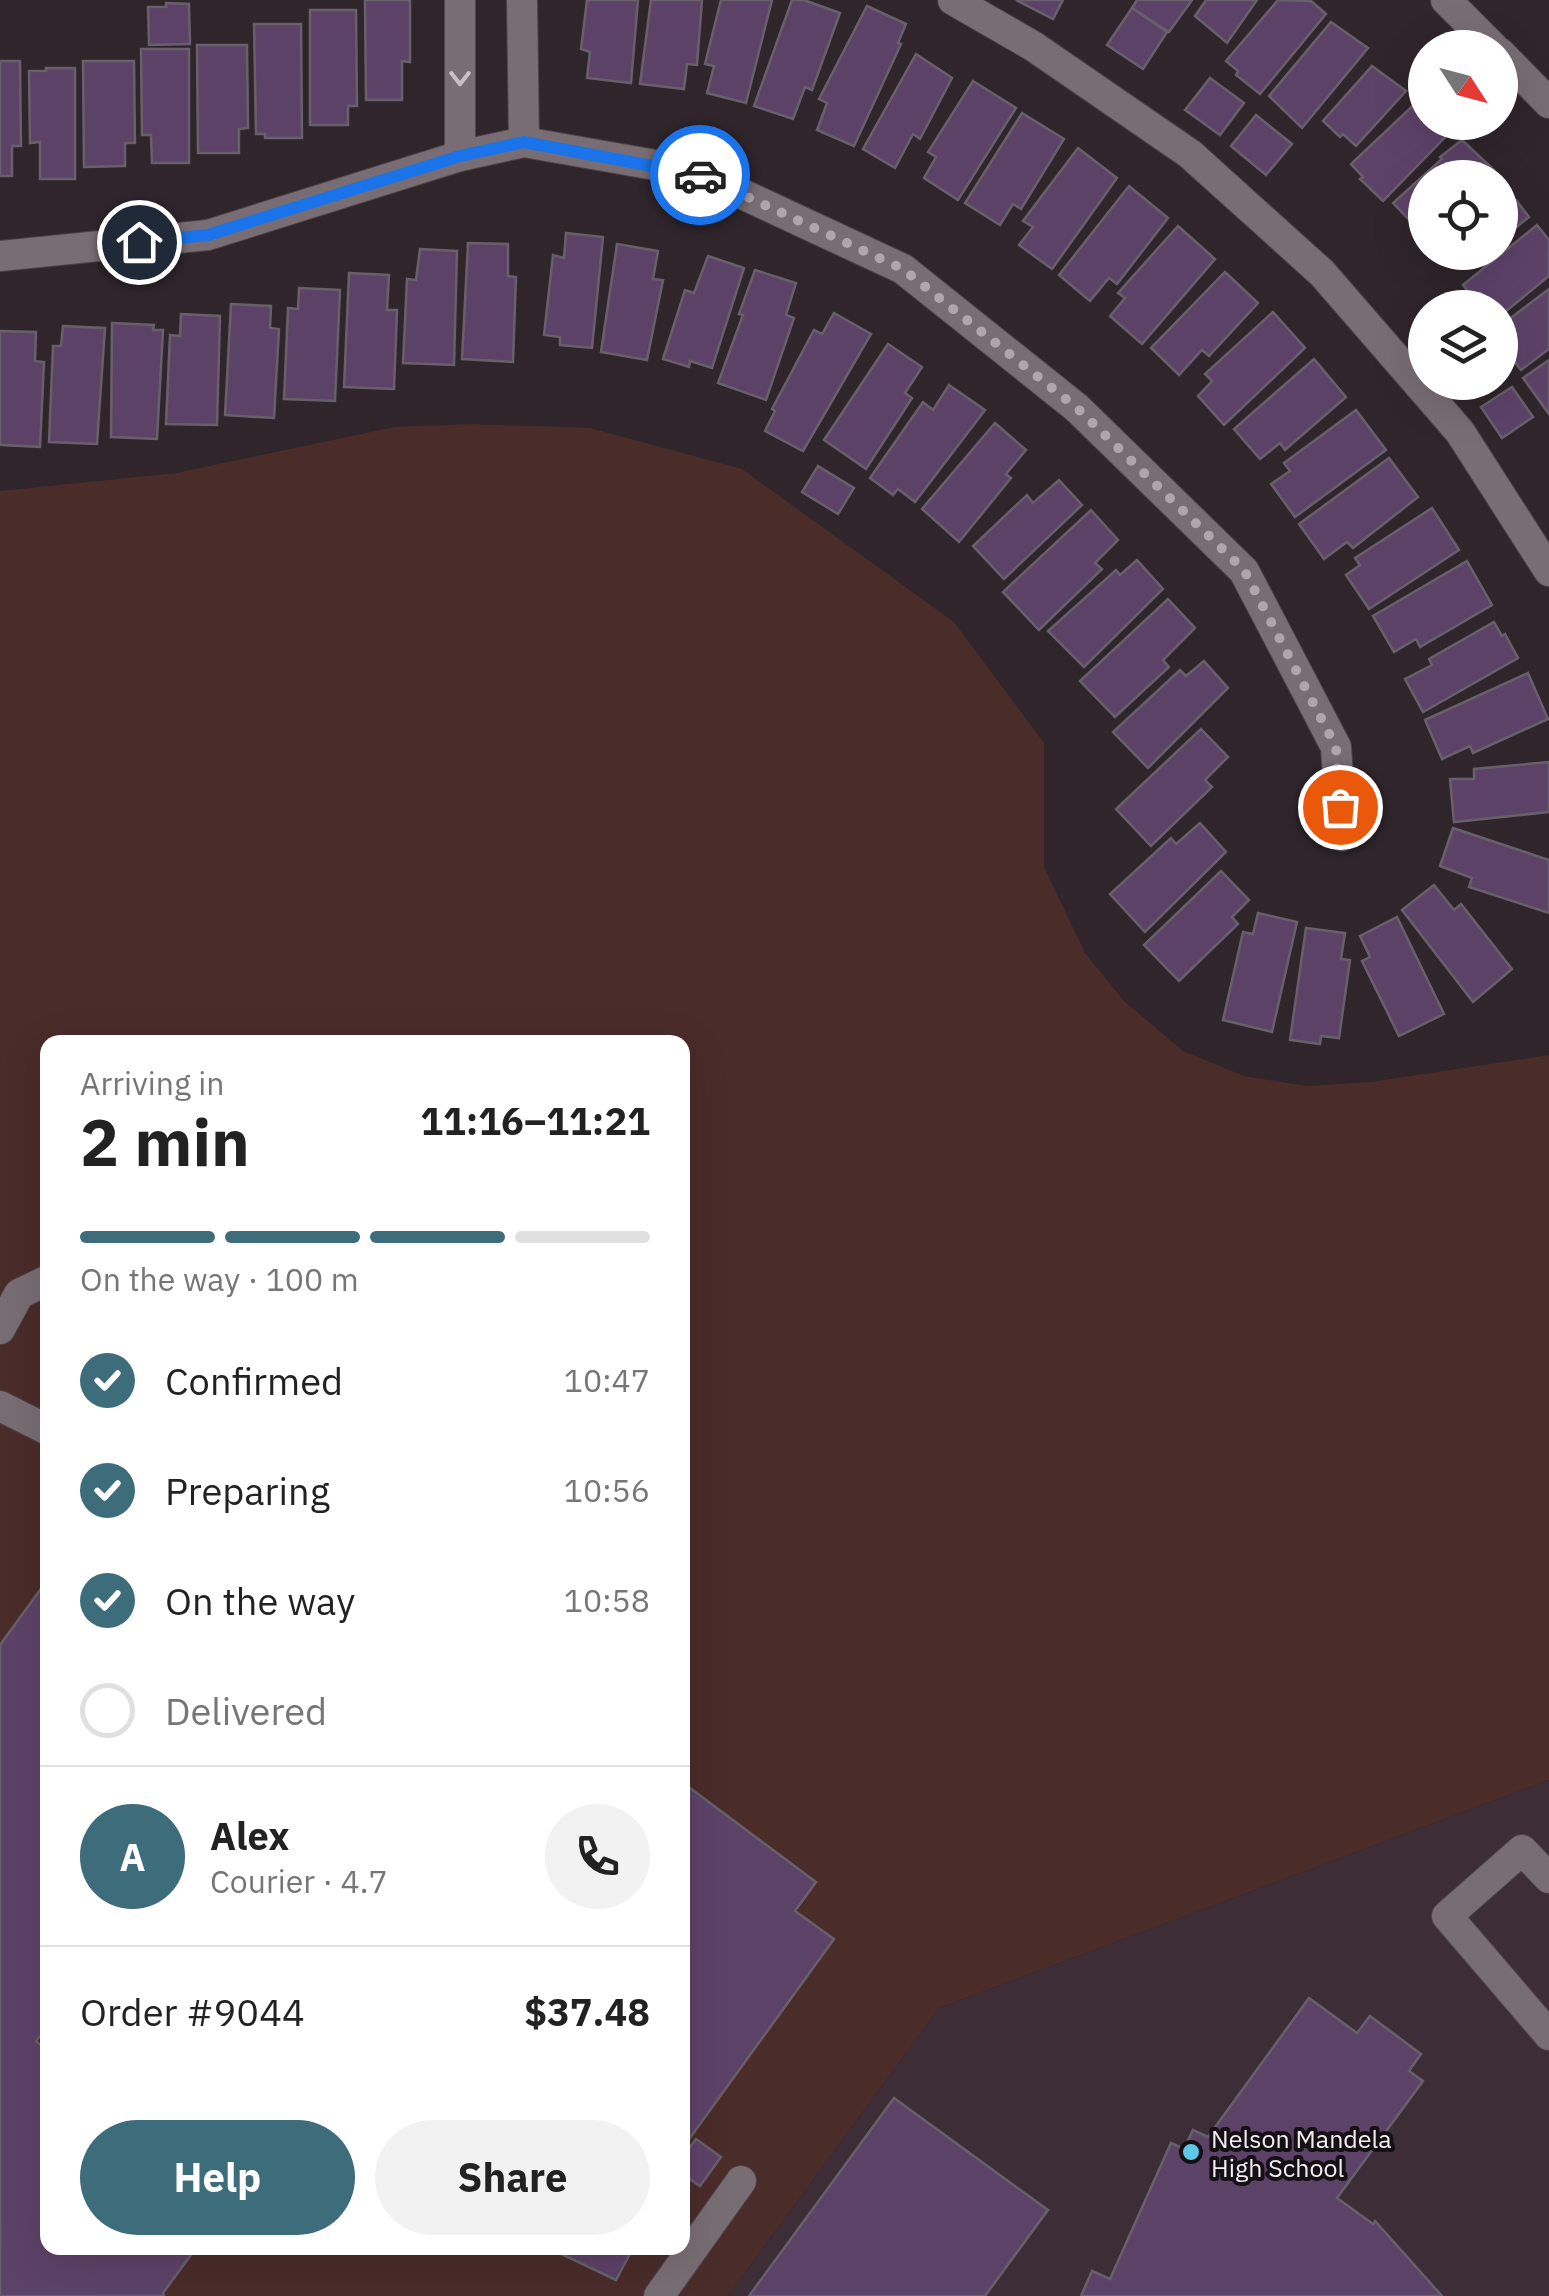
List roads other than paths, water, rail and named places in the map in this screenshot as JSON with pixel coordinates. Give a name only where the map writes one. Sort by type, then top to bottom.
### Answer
[{"type":"street","points":[[460,0],[460,156]]},
{"type":"street","points":[[522,0],[524,142]]},
{"type":"street","points":[[953,0],[1033,46],[1190,154],[1322,273],[1460,432],[1549,571]]},
{"type":"street","points":[[1456,3],[1479,30]]},
{"type":"street","points":[[1518,71],[1549,103]]},
{"type":"street","points":[[0,256],[208,235],[460,156],[524,142],[695,172],[903,269],[1077,408],[1244,570],[1336,747],[1342,836]]},
{"type":"street","points":[[0,1328],[19,1294],[40,1284]]},
{"type":"street","points":[[0,1406],[40,1426]]},
{"type":"street","points":[[1549,1878],[1522,1850],[1447,1916],[1549,2034]]},
{"type":"street","points":[[690,2253],[741,2182]]},
{"type":"street","points":[[659,2296],[688,2255]]},
{"type":"place","name":"Nelson Mandela High School","points":[[1191,2152]]}]
